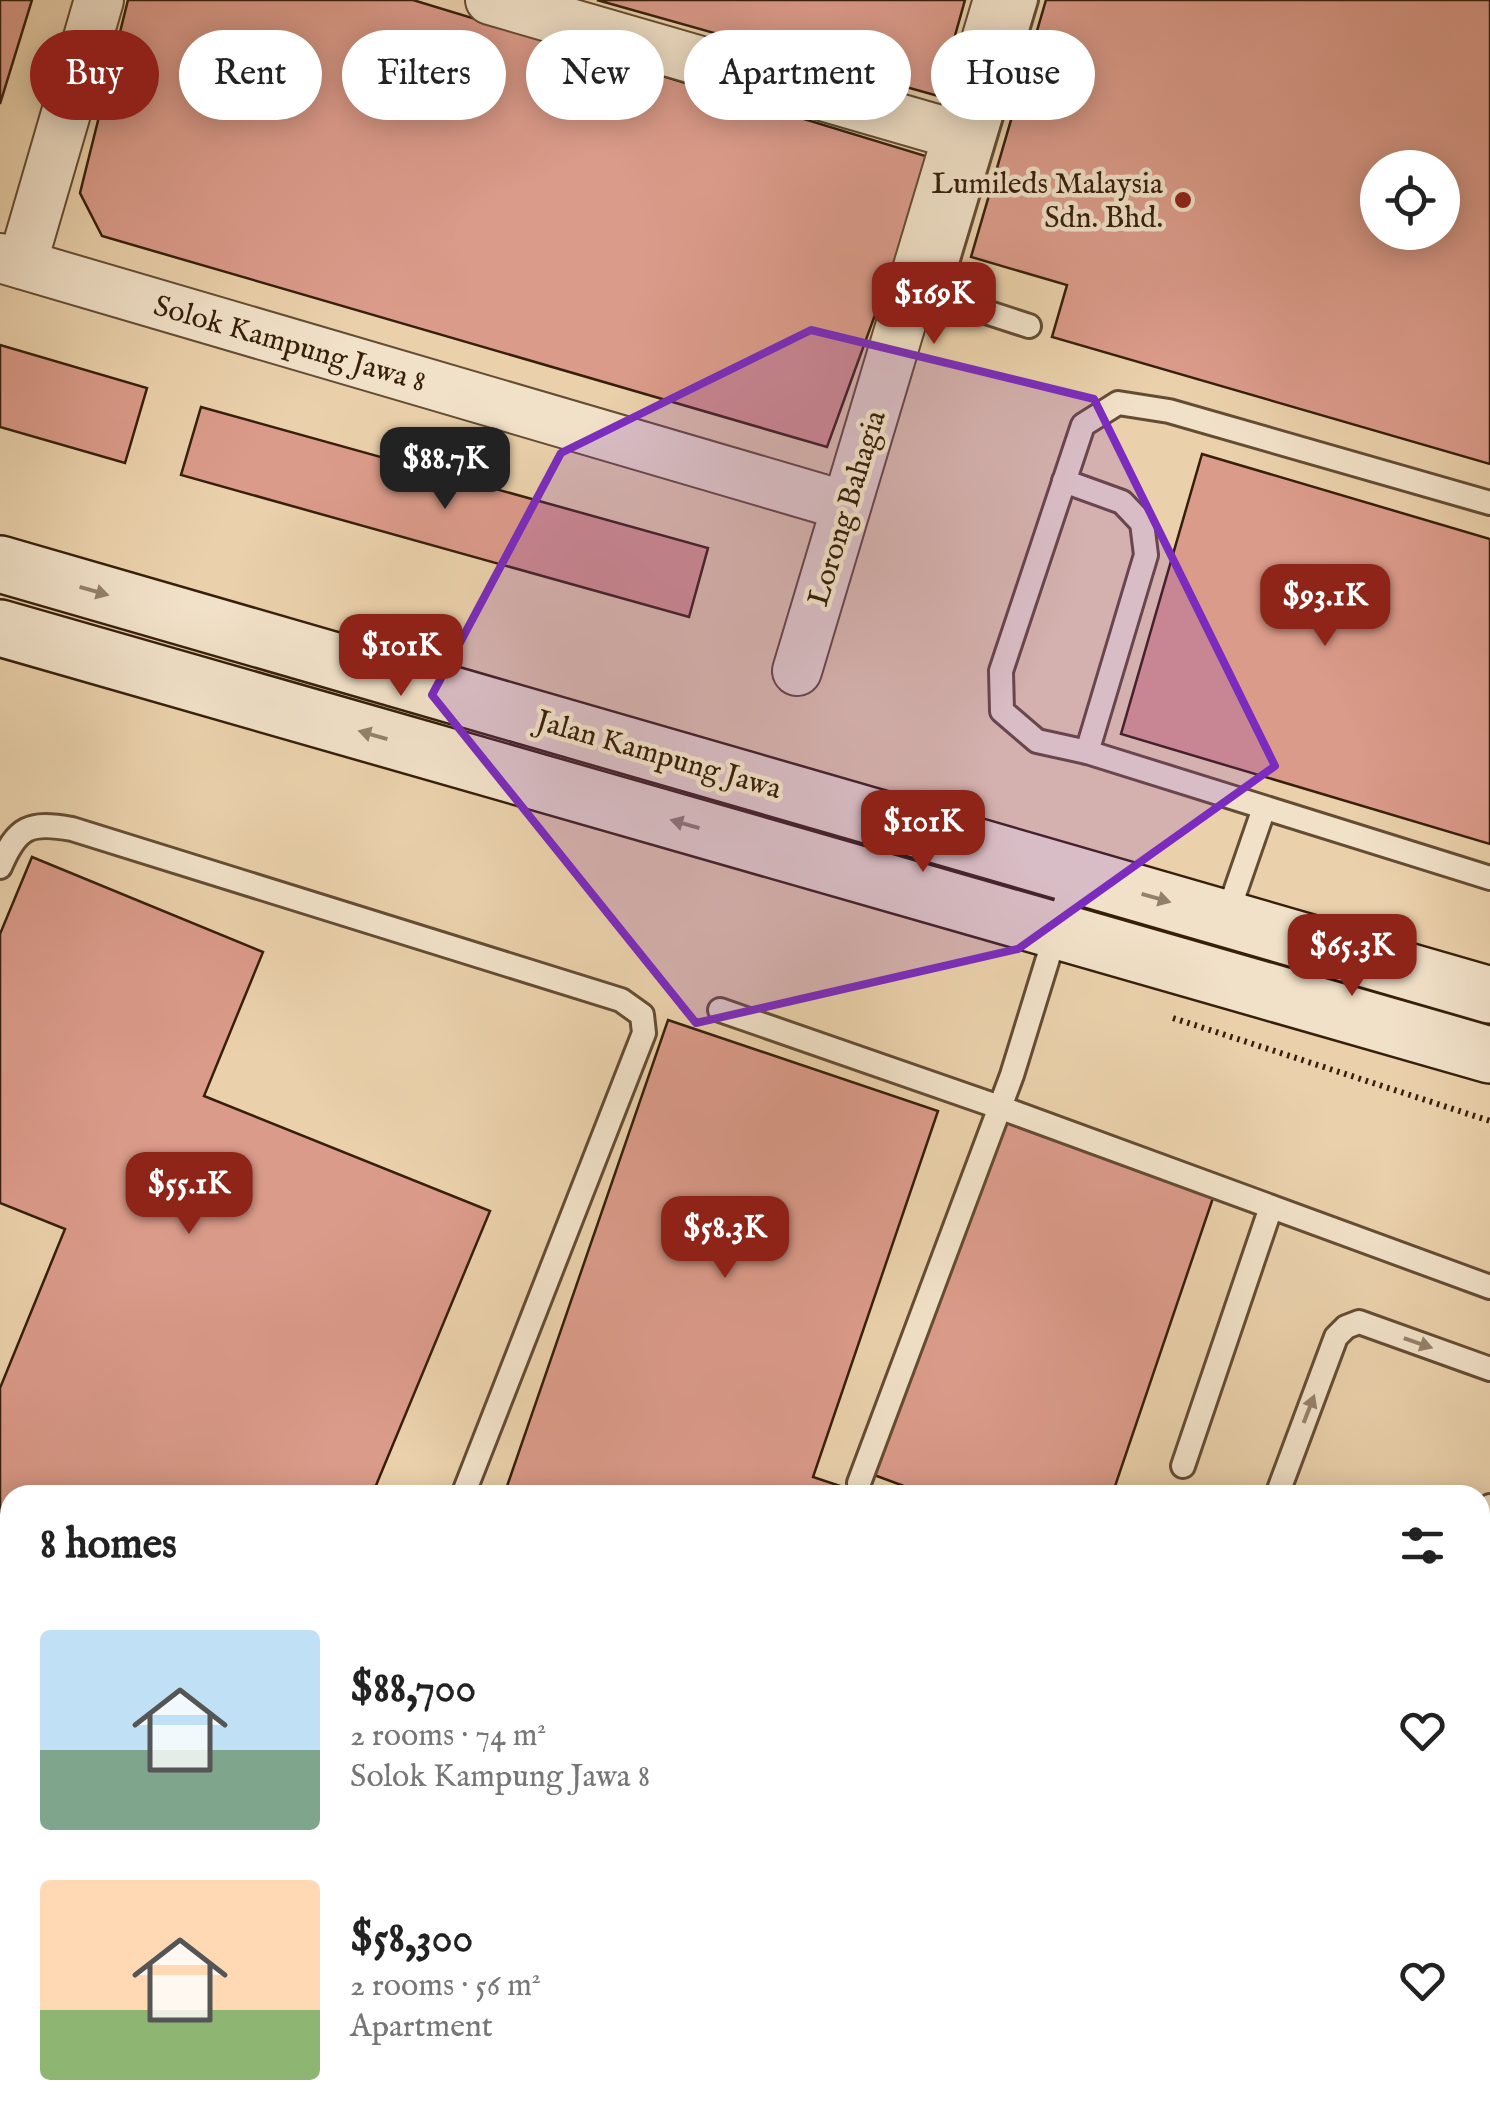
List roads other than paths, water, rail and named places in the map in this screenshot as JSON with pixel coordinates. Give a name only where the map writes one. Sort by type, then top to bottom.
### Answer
[{"type":"street","name":"Solok Kampung Jawa 8","points":[[98,0],[11,261],[846,506]]},
{"type":"street","name":"Lorong Bahagia","points":[[797,672],[998,0]]},
{"type":"street","points":[[514,3],[957,136]]},
{"type":"street","name":"Jalan Kampung Jawa","points":[[0,564],[1074,874],[1490,1055]]},
{"type":"street","name":"Jalan Kampung Jawa","points":[[0,628],[1058,932],[1229,944],[1490,995]]},
{"type":"lane","points":[[1026,0],[937,296],[1029,326]]},
{"type":"lane","points":[[1490,503],[1169,411],[1118,403],[1082,426],[1002,672],[1002,711],[1036,740],[1087,752],[1490,878]]},
{"type":"lane","points":[[1064,481],[1122,502],[1142,523],[1146,555],[1087,752]]},
{"type":"lane","points":[[1229,944],[1263,810]]},
{"type":"lane","points":[[0,867],[12,838],[25,829],[47,824],[72,829],[621,1000],[642,1015],[644,1032],[637,1051],[467,1485]]},
{"type":"lane","points":[[858,1483],[999,1106],[1074,874]]},
{"type":"lane","points":[[720,1010],[999,1106],[1490,1288]]},
{"type":"lane","points":[[1183,1466],[1272,1207]]},
{"type":"lane","points":[[1280,1485],[1336,1337],[1346,1326],[1359,1322],[1490,1369]]},
{"type":"place","name":"Lumileds Malaysia Sdn. Bhd.","points":[[1183,200]]}]
